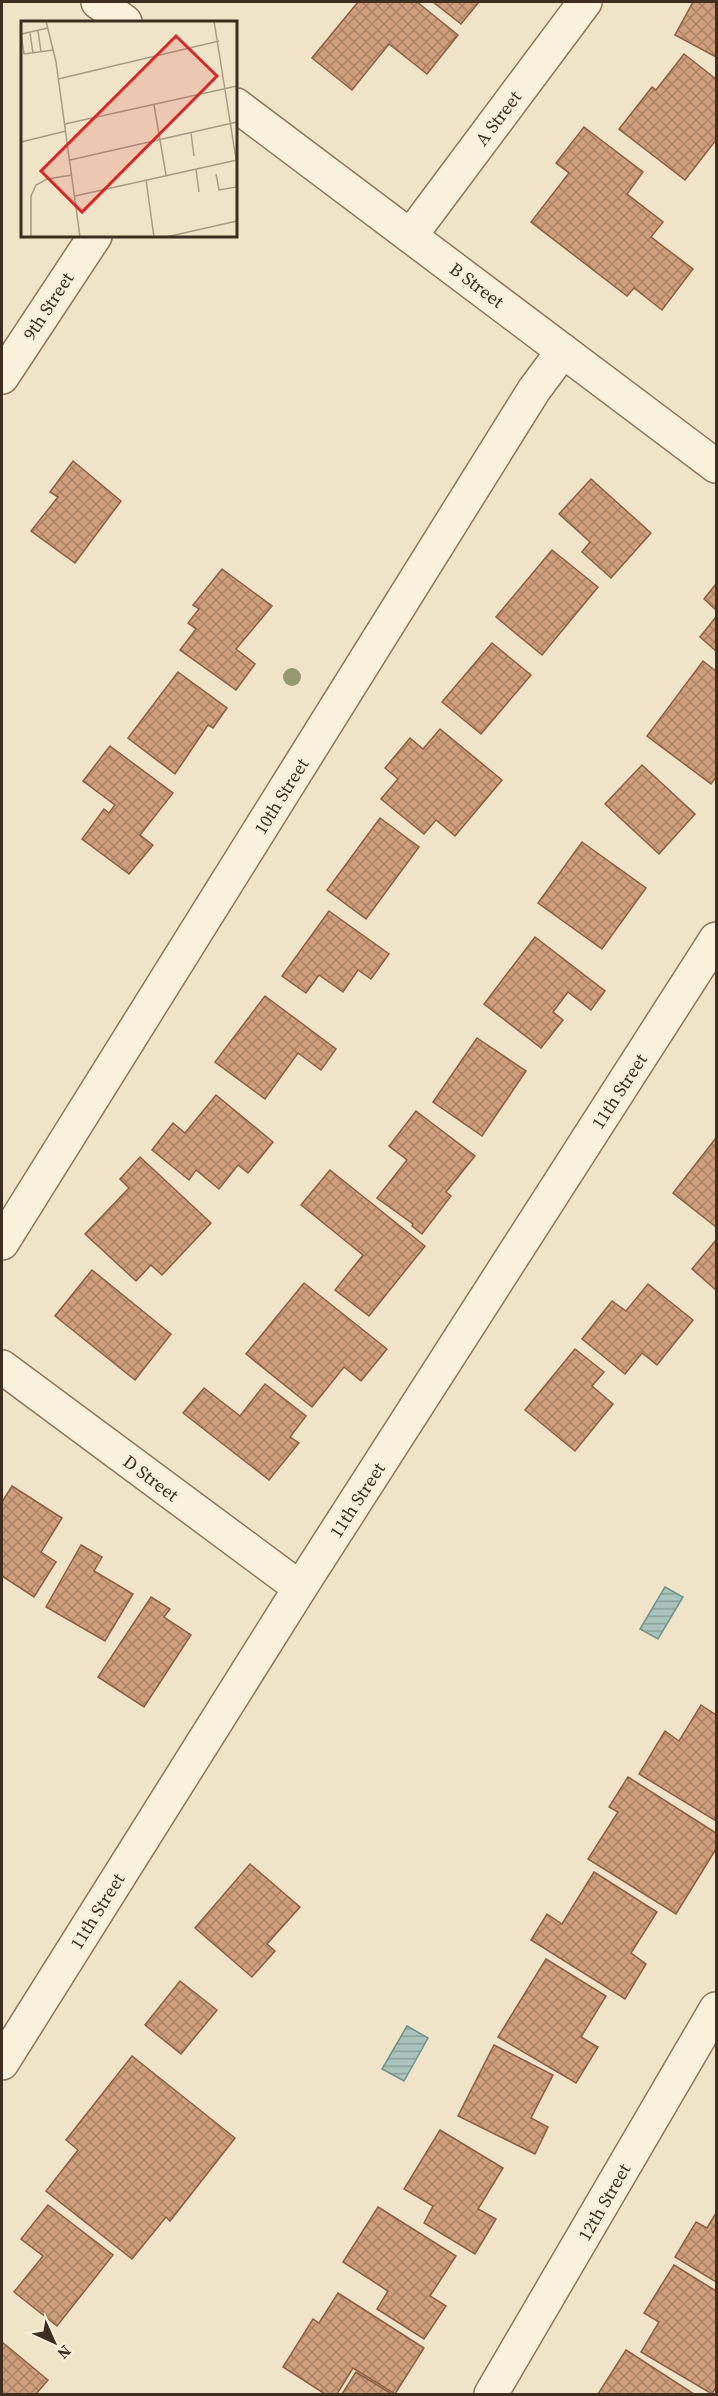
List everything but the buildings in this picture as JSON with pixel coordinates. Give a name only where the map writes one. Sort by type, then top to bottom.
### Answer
[{"type":"street","points":[[98,2],[124,21]]},
{"type":"street","name":"A Street","points":[[411,235],[585,2]]},
{"type":"street","name":"B Street","points":[[237,106],[717,466]]},
{"type":"street","name":"9th Street","points":[[2,377],[94,237]]},
{"type":"street","name":"10th Street","points":[[2,1243],[528,401],[563,351]]},
{"type":"street","name":"11th Street","points":[[2,2063],[300,1588],[717,939]]},
{"type":"street","name":"D Street","points":[[2,1368],[300,1588]]},
{"type":"street","name":"12th Street","points":[[491,2394],[717,2009]]},
{"type":"water","points":[[665,1587],[683,1597],[658,1639],[640,1629]]},
{"type":"water","points":[[407,2026],[428,2038],[404,2081],[382,2069]]}]
